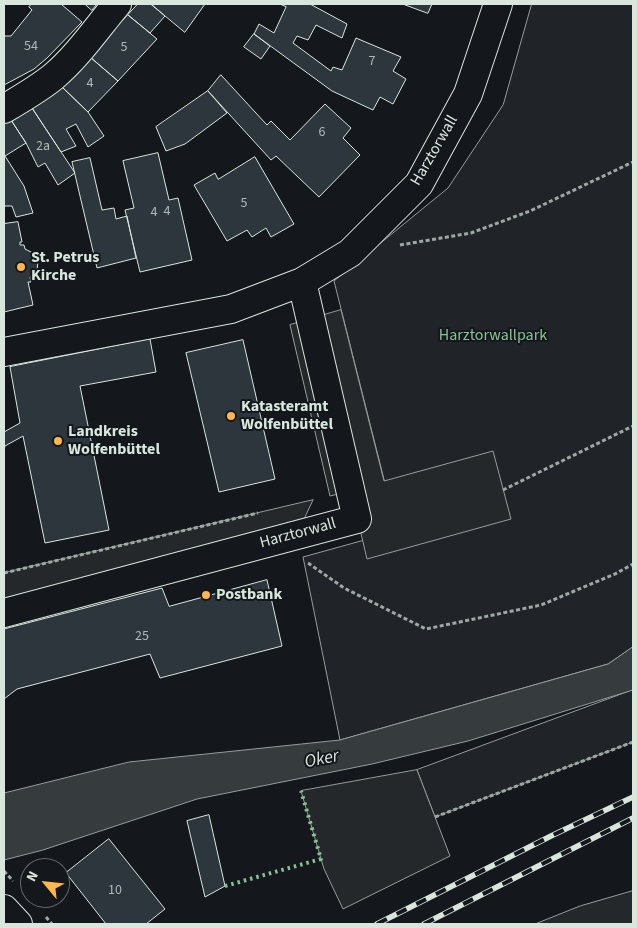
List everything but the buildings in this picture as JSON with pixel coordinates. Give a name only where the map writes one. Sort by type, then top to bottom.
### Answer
[{"type":"street","points":[[4,109],[27,96],[54,76],[80,49],[117,4]]},
{"type":"street","name":"Harztorwall","points":[[4,352],[231,309],[302,282],[350,253],[419,184],[468,94],[498,4]]},
{"type":"street","name":"Harztorwall","points":[[4,613],[357,519],[302,282]]},
{"type":"path","points":[[399,245],[472,233],[530,211],[633,162]]},
{"type":"path","points":[[503,490],[633,426]]},
{"type":"path","points":[[4,573],[264,512]]},
{"type":"path","points":[[275,540],[344,588],[426,629],[541,605],[616,574],[633,564]]},
{"type":"path","points":[[435,817],[633,742]]},
{"type":"green space","name":"Harztorwallpark","points":[[532,4],[633,4],[633,647],[608,664],[340,740],[303,557],[397,531],[334,281],[448,188],[503,105]]},
{"type":"green space","points":[[633,690],[633,742],[435,817],[417,770]]},
{"type":"shaded area","points":[[341,310],[384,481],[493,451],[511,519],[367,559],[351,491],[330,496],[290,325]]},
{"type":"shaded area","points":[[313,500],[297,534],[4,613],[4,573]]},
{"type":"shaded area","points":[[417,770],[450,856],[343,909],[324,869],[301,791]]},
{"type":"shaded area","points":[[633,891],[633,924],[535,924],[580,906]]},
{"type":"water","name":"Oker","points":[[633,647],[633,690],[468,741],[372,764],[197,799],[43,850],[4,860],[4,793],[129,762],[340,740],[608,664]]},
{"type":"railway","points":[[377,924],[551,836],[633,797]]},
{"type":"railway","points":[[424,924],[633,818]]},
{"type":"hedge","points":[[225,886],[321,859],[301,791]]},
{"type":"place","name":"St. Petrus Kirche","points":[[21,267]]},
{"type":"place","name":"Katasteramt Wolfenbüttel","points":[[231,416]]},
{"type":"place","name":"Landkreis Wolfenbüttel","points":[[58,441]]},
{"type":"place","name":"Postbank","points":[[206,595]]}]
